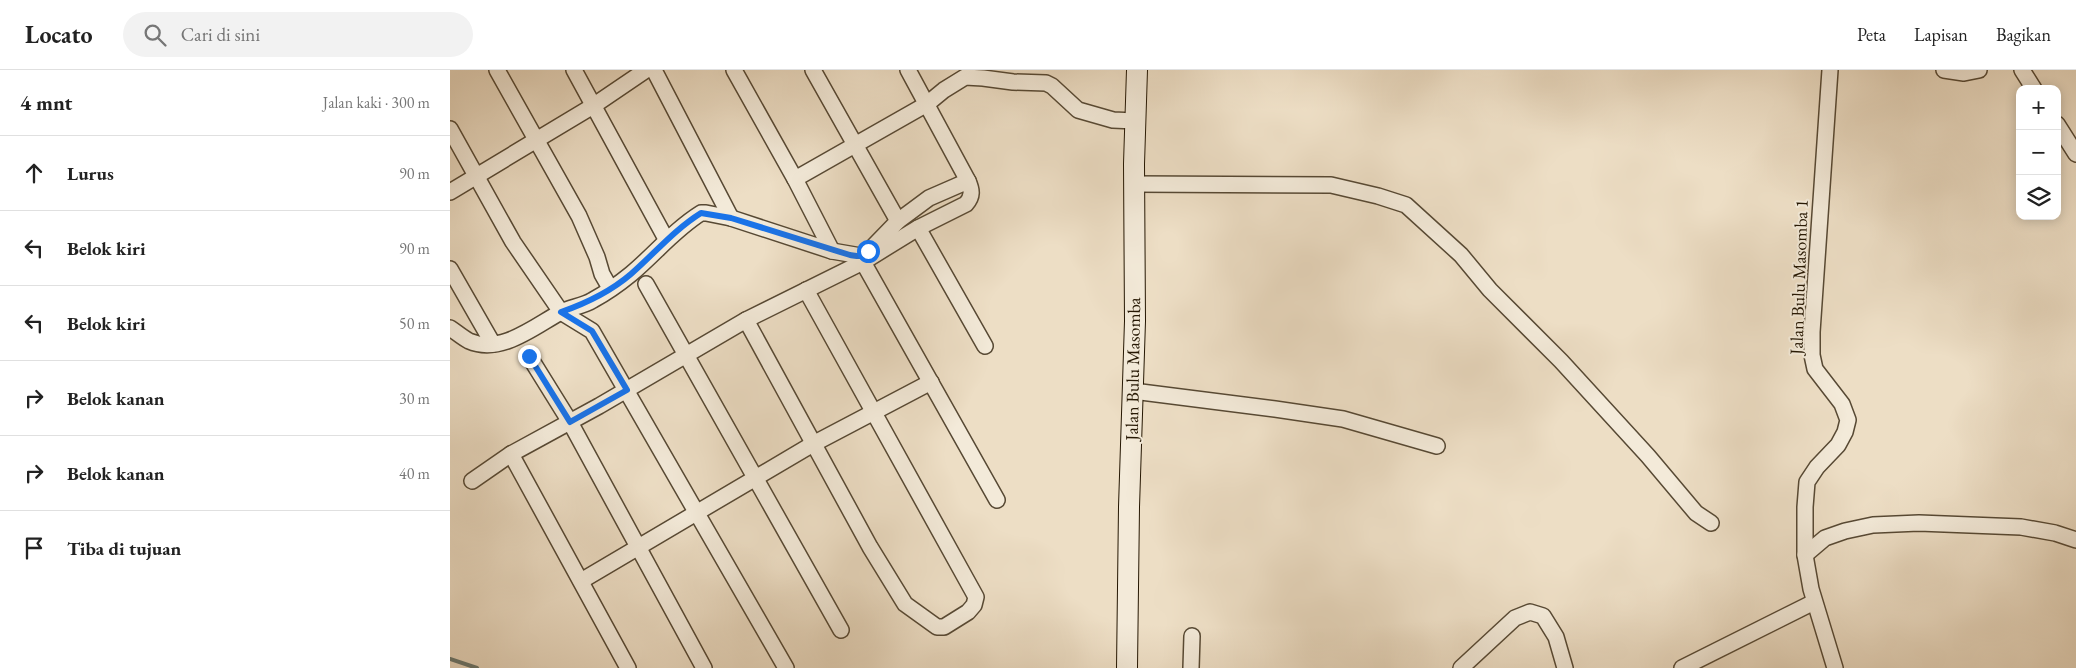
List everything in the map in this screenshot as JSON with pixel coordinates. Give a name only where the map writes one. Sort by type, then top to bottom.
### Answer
[{"type":"street","points":[[497,70],[579,216],[597,257],[602,274],[610,288]]},
{"type":"street","points":[[574,70],[666,239]]},
{"type":"street","points":[[450,192],[593,106],[646,70]]},
{"type":"street","points":[[654,70],[731,218]]},
{"type":"street","points":[[734,70],[795,179],[832,251]]},
{"type":"street","points":[[813,70],[898,221]]},
{"type":"street","points":[[472,481],[511,454],[627,390],[746,320],[863,262],[918,228],[966,204],[971,199],[972,190],[908,70]]},
{"type":"street","name":"Jalan Bulu Masomba","points":[[1127,668],[1129,506],[1133,392],[1136,70]]},
{"type":"street","name":"Jalan Bulu Masomba 1","points":[[1830,70],[1812,355],[1815,369],[1842,404],[1848,420],[1845,432],[1838,445],[1817,466],[1808,482],[1804,555],[1814,602],[1835,668]]},
{"type":"street","points":[[1944,70],[1964,73],[1979,70]]},
{"type":"street","points":[[2022,70],[2031,85]]},
{"type":"street","points":[[795,179],[927,104],[944,90],[965,77],[1046,83],[1052,86],[1078,110],[1113,120],[1135,122]]},
{"type":"street","points":[[450,130],[513,242],[561,312],[592,331],[786,668]]},
{"type":"street","points":[[2061,130],[2075,151]]},
{"type":"street","points":[[450,328],[469,341],[482,344],[493,344],[509,340],[533,330],[561,312],[593,300],[630,274],[666,239],[701,213],[731,218],[832,251],[861,256],[866,254],[898,221],[929,198],[968,181]]},
{"type":"street","points":[[1135,184],[1331,185],[1406,205],[1461,255],[1490,290],[1561,361],[1648,456],[1696,513],[1711,523]]},
{"type":"street","points":[[918,228],[986,346]]},
{"type":"street","points":[[863,262],[997,500]]},
{"type":"street","points":[[450,269],[493,344]]},
{"type":"street","points":[[646,284],[841,630]]},
{"type":"street","points":[[746,320],[870,547],[905,604],[937,628],[944,627],[968,612],[974,605],[976,597],[806,290]]},
{"type":"street","points":[[529,356],[570,422],[704,668]]},
{"type":"street","points":[[581,581],[813,444],[931,382]]},
{"type":"street","points":[[1133,392],[1275,408],[1343,419],[1437,446]]},
{"type":"street","points":[[511,454],[628,668]]},
{"type":"street","points":[[1804,555],[1825,538],[1846,530],[1873,525],[1919,522],[2021,527],[2055,533],[2076,540]]},
{"type":"street","points":[[1682,668],[1710,662],[1814,602]]},
{"type":"street","points":[[1461,668],[1515,618],[1530,612],[1543,616],[1556,637],[1565,668]]},
{"type":"street","points":[[1191,668],[1192,636]]},
{"type":"waterway","points":[[450,659],[477,668]]},
{"type":"route","points":[[529,356],[570,422],[627,390],[592,331],[584,325],[571,320],[561,312],[593,300],[620,282],[643,263],[666,239],[701,213],[731,218],[832,251],[861,256],[868,251]]}]
